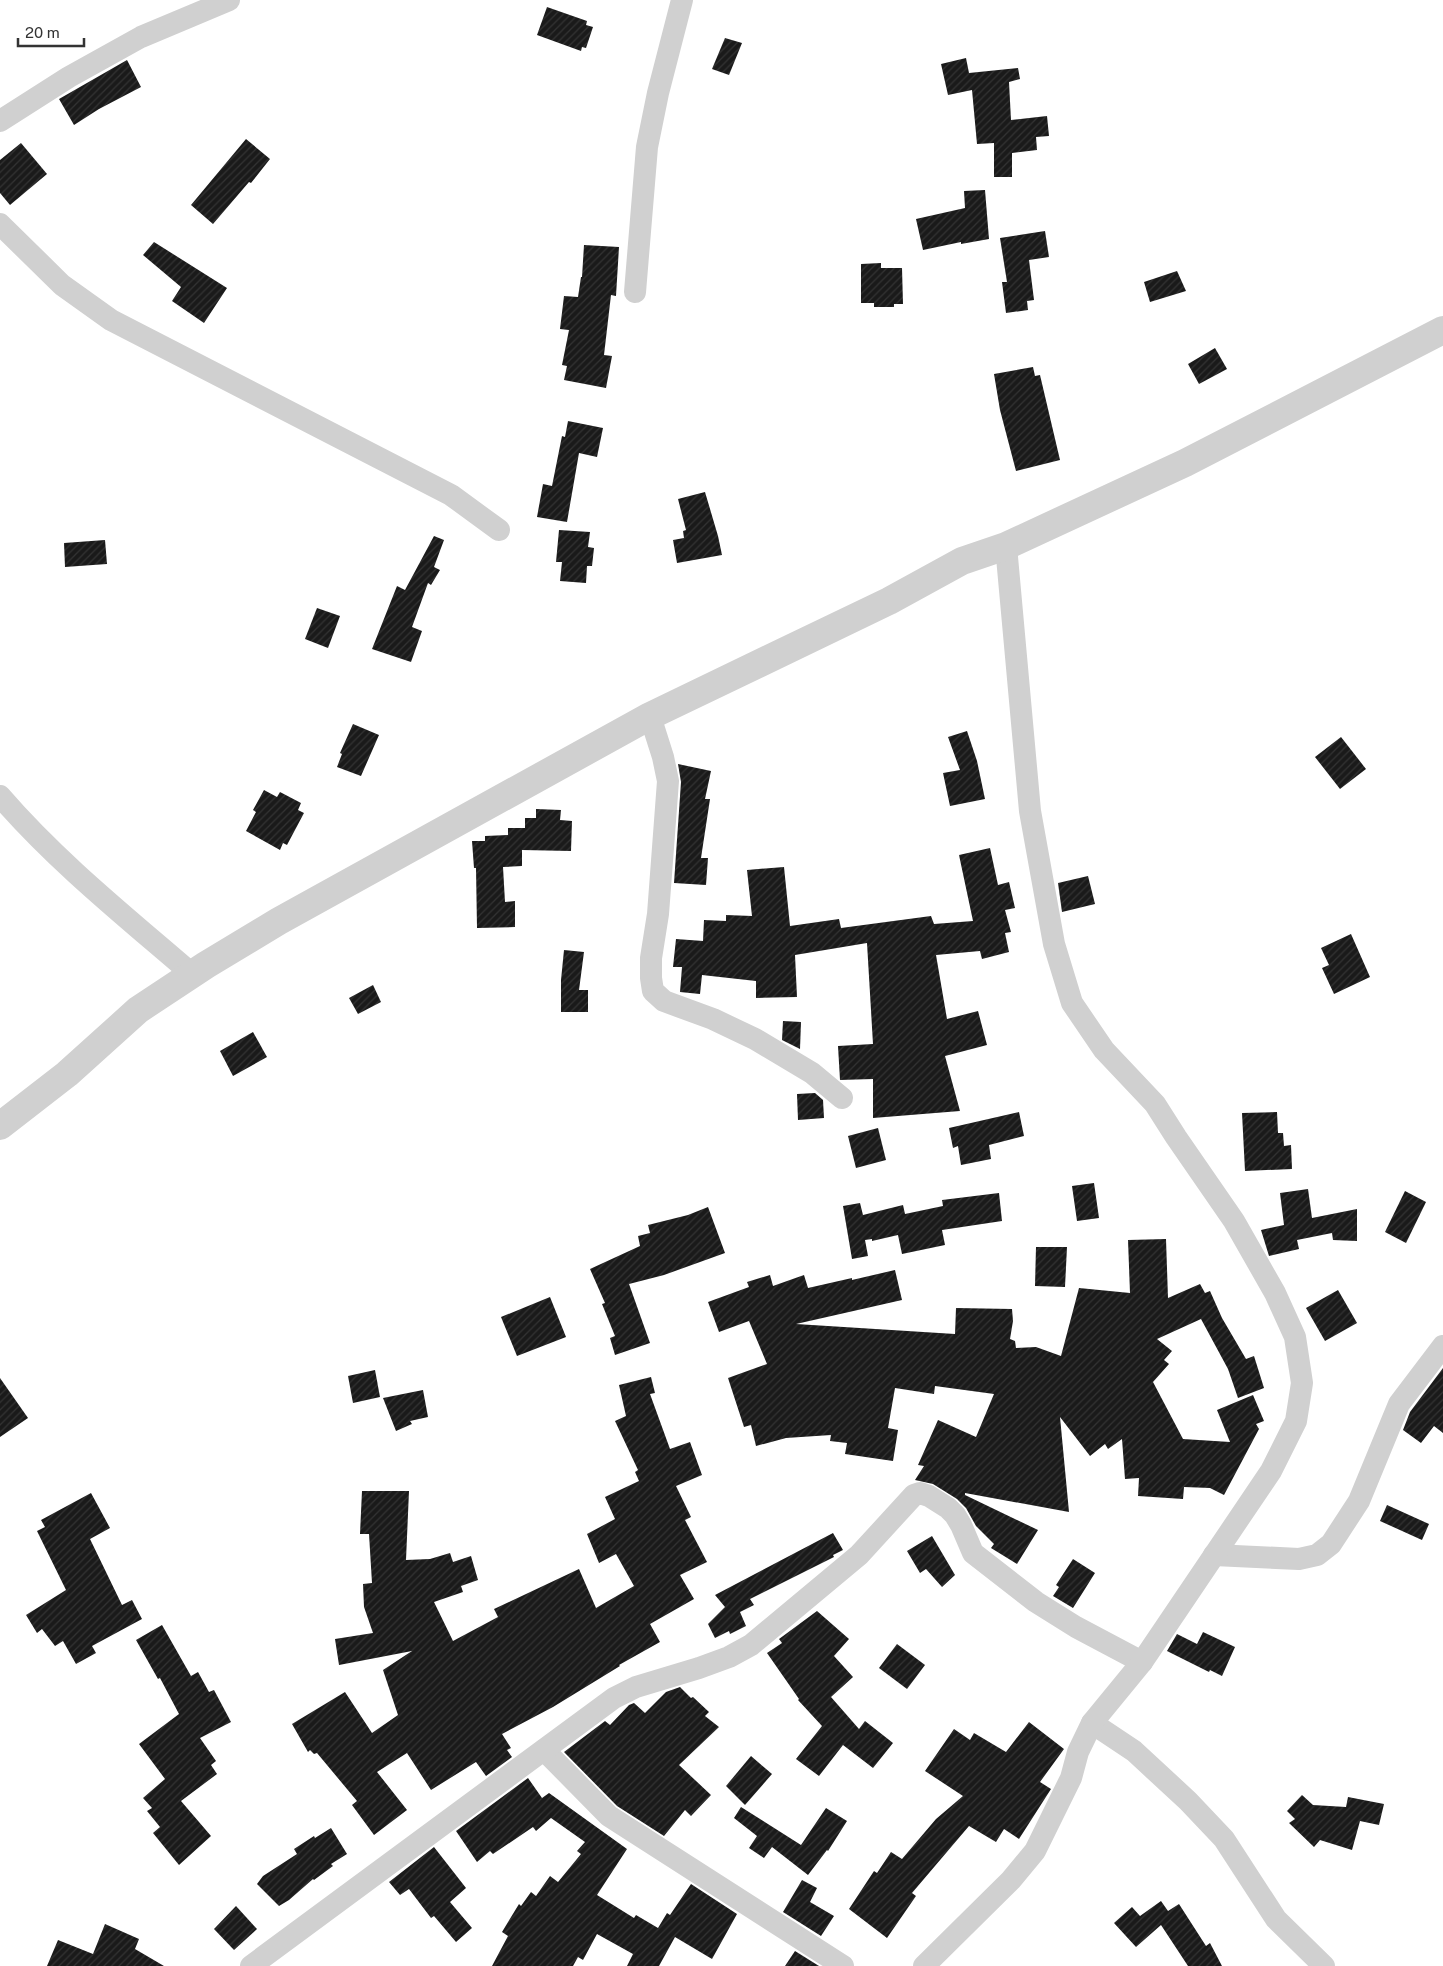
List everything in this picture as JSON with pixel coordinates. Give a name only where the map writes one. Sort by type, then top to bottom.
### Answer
[{"type":"street","points":[[0,121],[69,77],[140,38],[229,0]]},
{"type":"street","points":[[635,292],[647,147],[658,93],[682,0]]},
{"type":"street","points":[[0,224],[62,285],[111,320],[451,495],[499,530]]},
{"type":"street","points":[[0,1126],[67,1074],[138,1010],[278,921],[650,716],[889,601],[962,561],[1006,546],[1185,463],[1443,330]]},
{"type":"street","points":[[924,1966],[1006,1886],[1035,1851],[1071,1778],[1078,1752],[1092,1723],[1142,1662],[1271,1471],[1296,1421],[1302,1383],[1294,1338],[1275,1293],[1234,1221],[1155,1104],[1104,1050],[1072,1003],[1054,944],[1030,811],[1006,546]]},
{"type":"street","points":[[650,716],[663,757],[668,781],[658,914],[651,958],[653,990],[664,1001],[713,1019],[755,1039],[812,1073],[842,1098]]},
{"type":"street","points":[[0,796],[31,831],[192,974]]},
{"type":"street","points":[[1214,1555],[1299,1559],[1317,1555],[1331,1544],[1359,1501],[1399,1404],[1443,1346]]},
{"type":"street","points":[[251,1966],[614,1698],[636,1687],[729,1657],[751,1645],[859,1555],[880,1534],[907,1500],[914,1495],[920,1493],[929,1496],[948,1508],[955,1515],[973,1553],[1036,1602],[1076,1627],[1142,1662]]},
{"type":"street","points":[[1092,1723],[1134,1751],[1188,1800],[1224,1839],[1276,1919],[1324,1966]]},
{"type":"street","points":[[544,1750],[609,1816],[843,1966]]},
{"type":"building","points":[[547,7],[587,21],[586,25],[593,27],[586,48],[582,47],[581,51],[537,35]]},
{"type":"building","points":[[725,38],[742,43],[729,75],[712,69]]},
{"type":"building","points":[[966,58],[969,73],[1018,68],[1020,79],[1009,82],[1011,120],[1047,116],[1049,136],[1036,137],[1037,150],[1012,153],[1012,177],[994,177],[994,143],[977,144],[972,90],[948,95],[941,64]]},
{"type":"building","points":[[127,60],[141,87],[99,109],[74,125],[59,99]]},
{"type":"building","points":[[246,139],[270,159],[251,183],[249,182],[213,224],[191,205]]},
{"type":"building","points":[[21,143],[47,174],[10,205],[0,193],[0,160]]},
{"type":"building","points":[[985,190],[989,239],[961,244],[961,242],[923,250],[916,219],[965,208],[964,191]]},
{"type":"building","points":[[1045,231],[1049,257],[1029,260],[1034,300],[1027,301],[1028,310],[1006,313],[1002,282],[1007,282],[1000,238]]},
{"type":"building","points":[[154,242],[227,288],[204,323],[172,301],[181,287],[143,255]]},
{"type":"building","points":[[584,245],[619,247],[616,296],[611,295],[604,355],[612,356],[606,388],[564,380],[567,366],[562,365],[569,330],[560,329],[564,296],[578,297],[582,277]]},
{"type":"building","points":[[881,263],[881,268],[902,268],[903,304],[894,304],[894,307],[874,307],[874,303],[861,303],[861,264]]},
{"type":"building","points":[[1177,271],[1186,291],[1150,302],[1144,282]]},
{"type":"building","points":[[1215,348],[1227,369],[1199,384],[1188,364]]},
{"type":"building","points":[[1033,367],[1035,376],[1040,375],[1060,460],[1016,471],[1000,410],[994,374]]},
{"type":"building","points":[[568,421],[603,428],[597,457],[579,453],[567,522],[537,517],[543,484],[552,486],[562,436],[565,437]]},
{"type":"building","points":[[705,492],[722,555],[677,563],[673,540],[684,538],[683,531],[686,530],[678,499]]},
{"type":"building","points":[[559,530],[590,532],[588,547],[594,548],[592,566],[587,566],[586,583],[560,581],[562,562],[556,562]]},
{"type":"building","points":[[434,536],[444,540],[434,567],[440,570],[431,585],[428,583],[412,627],[422,631],[411,662],[372,649],[397,586],[405,590]]},
{"type":"building","points":[[105,540],[107,564],[65,567],[64,543]]},
{"type":"building","points":[[317,608],[340,616],[328,648],[305,639]]},
{"type":"building","points":[[353,724],[379,735],[361,776],[337,767],[342,754],[340,753]]},
{"type":"building","points":[[967,731],[977,761],[985,799],[950,806],[943,773],[960,770],[948,737]]},
{"type":"building","points":[[1341,737],[1366,769],[1340,789],[1315,757]]},
{"type":"building","points":[[678,764],[711,771],[705,799],[710,799],[701,858],[708,858],[706,885],[674,883],[681,782]]},
{"type":"building","points":[[264,790],[277,797],[280,792],[301,803],[298,810],[304,813],[287,845],[283,843],[280,850],[246,831],[256,812],[253,810]]},
{"type":"building","points":[[536,809],[561,810],[560,820],[572,821],[571,851],[522,850],[522,866],[503,867],[505,902],[515,901],[515,927],[477,928],[476,868],[474,868],[472,841],[485,841],[485,836],[508,835],[508,828],[525,828],[525,818],[536,818]]},
{"type":"building","points":[[990,848],[998,885],[1009,882],[1015,908],[1005,910],[1011,932],[1005,933],[1009,952],[982,959],[980,951],[936,955],[947,1019],[978,1011],[987,1045],[945,1056],[960,1111],[873,1118],[873,1079],[840,1080],[838,1046],[873,1044],[867,943],[795,955],[797,997],[756,998],[756,981],[702,975],[700,994],[680,992],[682,967],[673,967],[676,939],[703,941],[704,920],[726,921],[726,915],[752,916],[747,870],[784,867],[790,926],[839,919],[841,928],[931,916],[934,924],[973,921],[959,855]]},
{"type":"building","points":[[1088,876],[1095,904],[1062,912],[1058,883]]},
{"type":"building","points":[[1351,934],[1370,977],[1334,994],[1322,968],[1329,965],[1321,948]]},
{"type":"building","points":[[564,950],[584,952],[579,990],[588,990],[588,1012],[561,1012],[561,980]]},
{"type":"building","points":[[373,985],[381,1002],[358,1014],[349,998]]},
{"type":"building","points":[[783,1021],[801,1022],[800,1049],[782,1040]]},
{"type":"building","points":[[253,1032],[267,1057],[233,1076],[220,1051]]},
{"type":"building","points":[[815,1093],[823,1100],[824,1118],[798,1120],[797,1094]]},
{"type":"building","points":[[1019,1112],[1024,1136],[989,1145],[991,1159],[961,1165],[958,1146],[953,1148],[949,1128]]},
{"type":"building","points":[[1277,1112],[1278,1133],[1283,1133],[1284,1146],[1291,1145],[1292,1169],[1245,1171],[1242,1113]]},
{"type":"building","points":[[878,1128],[886,1160],[856,1168],[848,1136]]},
{"type":"building","points":[[1094,1183],[1099,1218],[1077,1221],[1072,1186]]},
{"type":"building","points":[[1308,1189],[1312,1218],[1357,1209],[1357,1241],[1333,1240],[1332,1233],[1297,1240],[1299,1249],[1269,1256],[1261,1230],[1284,1225],[1280,1193]]},
{"type":"building","points":[[1405,1191],[1426,1202],[1406,1243],[1385,1232]]},
{"type":"building","points":[[999,1193],[1002,1221],[942,1230],[945,1245],[902,1254],[898,1235],[872,1241],[872,1239],[865,1240],[868,1256],[852,1259],[843,1206],[860,1203],[863,1215],[903,1205],[905,1214],[943,1206],[942,1200]]},
{"type":"building","points":[[708,1207],[725,1253],[664,1275],[629,1284],[650,1343],[615,1355],[610,1338],[615,1336],[602,1304],[605,1303],[590,1269],[640,1246],[638,1236],[650,1233],[648,1225],[688,1215]]},
{"type":"building","points":[[1166,1239],[1168,1298],[1200,1284],[1205,1293],[1210,1291],[1222,1318],[1246,1359],[1254,1356],[1264,1388],[1238,1398],[1228,1369],[1201,1319],[1157,1339],[1172,1351],[1164,1360],[1169,1364],[1153,1382],[1183,1439],[1230,1442],[1217,1410],[1253,1395],[1264,1421],[1256,1424],[1259,1429],[1224,1495],[1210,1488],[1184,1487],[1183,1499],[1138,1496],[1139,1478],[1125,1479],[1122,1439],[1108,1449],[1105,1444],[1090,1456],[1060,1417],[1069,1512],[965,1493],[965,1495],[1038,1530],[1017,1564],[991,1548],[994,1544],[976,1526],[966,1508],[957,1499],[933,1484],[915,1480],[924,1466],[918,1465],[938,1420],[976,1437],[994,1394],[935,1386],[934,1394],[895,1388],[888,1428],[898,1430],[893,1461],[845,1454],[847,1443],[830,1441],[831,1435],[786,1438],[756,1446],[751,1425],[744,1427],[728,1378],[767,1364],[749,1321],[719,1332],[708,1302],[749,1287],[747,1282],[770,1275],[773,1286],[804,1275],[808,1288],[895,1270],[902,1300],[796,1324],[955,1334],[956,1308],[1012,1309],[1013,1321],[1010,1339],[1015,1341],[1016,1348],[1036,1347],[1061,1356],[1079,1288],[1130,1293],[1128,1240]]},
{"type":"building","points":[[1036,1247],[1067,1247],[1065,1287],[1035,1286]]},
{"type":"building","points":[[1338,1290],[1357,1323],[1325,1341],[1306,1308]]},
{"type":"building","points":[[550,1297],[566,1337],[517,1356],[501,1317]]},
{"type":"building","points":[[1443,1368],[1443,1433],[1434,1426],[1421,1443],[1403,1430],[1410,1412]]},
{"type":"building","points":[[375,1370],[380,1397],[353,1403],[348,1376]]},
{"type":"building","points":[[651,1377],[655,1393],[650,1394],[670,1449],[690,1442],[702,1475],[676,1486],[691,1517],[685,1520],[707,1562],[680,1575],[694,1599],[650,1624],[660,1642],[619,1665],[553,1707],[502,1734],[511,1748],[507,1750],[512,1757],[486,1776],[476,1762],[431,1790],[407,1753],[377,1772],[407,1810],[374,1835],[352,1805],[357,1801],[317,1753],[314,1754],[310,1750],[308,1752],[292,1724],[345,1692],[372,1733],[398,1715],[383,1670],[412,1651],[339,1665],[335,1639],[373,1633],[364,1607],[363,1584],[372,1583],[369,1534],[360,1534],[362,1491],[409,1491],[406,1560],[430,1559],[450,1553],[453,1562],[471,1556],[478,1580],[461,1586],[463,1592],[434,1602],[453,1641],[498,1617],[494,1609],[579,1569],[596,1608],[634,1586],[616,1554],[599,1563],[587,1534],[615,1519],[605,1497],[639,1481],[635,1472],[638,1470],[615,1421],[626,1416],[619,1385]]},
{"type":"building","points":[[0,1378],[28,1418],[0,1437]]},
{"type":"building","points":[[423,1390],[428,1417],[410,1421],[412,1424],[396,1431],[383,1398]]},
{"type":"building","points":[[91,1493],[110,1528],[90,1539],[122,1605],[132,1600],[142,1619],[92,1646],[96,1653],[76,1664],[63,1641],[55,1646],[42,1629],[37,1633],[26,1615],[66,1590],[37,1531],[45,1527],[41,1520]]},
{"type":"building","points":[[1387,1505],[1429,1524],[1422,1540],[1380,1521]]},
{"type":"building","points":[[833,1533],[843,1550],[833,1555],[834,1557],[750,1599],[754,1605],[740,1612],[746,1626],[730,1634],[729,1631],[715,1638],[708,1624],[725,1607],[715,1595]]},
{"type":"building","points":[[932,1536],[955,1575],[942,1587],[926,1569],[920,1573],[907,1551]]},
{"type":"building","points":[[1073,1559],[1095,1573],[1073,1608],[1053,1596],[1059,1587],[1056,1585]]},
{"type":"building","points":[[817,1611],[849,1639],[834,1656],[853,1677],[831,1697],[859,1729],[865,1721],[893,1743],[873,1768],[843,1745],[819,1776],[796,1759],[822,1726],[798,1700],[767,1653],[782,1643],[779,1639]]},
{"type":"building","points":[[162,1625],[191,1676],[198,1672],[209,1692],[214,1690],[231,1722],[200,1738],[216,1761],[211,1765],[217,1774],[181,1801],[211,1836],[179,1865],[153,1833],[160,1827],[147,1811],[152,1808],[143,1798],[165,1779],[139,1744],[179,1714],[160,1678],[158,1679],[136,1640]]},
{"type":"building","points":[[1203,1632],[1235,1647],[1222,1676],[1210,1670],[1209,1672],[1167,1651],[1177,1634],[1197,1644]]},
{"type":"building","points":[[897,1644],[925,1665],[907,1689],[879,1668]]},
{"type":"building","points":[[680,1687],[709,1712],[705,1716],[719,1727],[679,1765],[711,1795],[691,1816],[685,1810],[664,1836],[617,1806],[564,1752],[605,1721],[610,1725],[629,1705],[634,1703],[645,1713],[666,1692]]},
{"type":"building","points":[[1029,1722],[1064,1749],[1040,1782],[1051,1789],[1019,1839],[1004,1829],[996,1842],[969,1826],[912,1893],[916,1896],[887,1938],[849,1909],[874,1871],[877,1873],[891,1852],[902,1859],[936,1819],[963,1796],[925,1771],[954,1729],[970,1740],[974,1733],[1006,1752]]},
{"type":"building","points":[[751,1756],[772,1774],[745,1805],[726,1786]]},
{"type":"building","points":[[528,1778],[542,1798],[549,1793],[627,1849],[597,1895],[634,1918],[636,1915],[658,1928],[667,1913],[670,1915],[691,1884],[737,1914],[712,1959],[675,1937],[659,1966],[627,1966],[633,1954],[597,1934],[583,1960],[578,1957],[573,1966],[492,1966],[508,1936],[502,1932],[519,1904],[521,1906],[531,1892],[536,1896],[550,1876],[558,1882],[581,1854],[577,1851],[585,1842],[551,1818],[536,1831],[533,1827],[493,1854],[490,1851],[477,1862],[456,1831]]},
{"type":"building","points":[[1302,1795],[1313,1805],[1346,1807],[1348,1797],[1384,1804],[1379,1825],[1360,1821],[1352,1850],[1320,1840],[1314,1847],[1289,1823],[1295,1819],[1287,1811]]},
{"type":"building","points":[[741,1807],[801,1845],[826,1808],[847,1821],[828,1851],[808,1875],[772,1847],[764,1858],[749,1848],[757,1836],[734,1818]]},
{"type":"building","points":[[331,1828],[347,1854],[331,1864],[333,1866],[279,1906],[257,1884],[263,1876],[297,1854],[294,1849]]},
{"type":"building","points":[[434,1847],[466,1888],[450,1902],[472,1928],[456,1942],[434,1916],[431,1918],[409,1889],[400,1895],[389,1882]]},
{"type":"building","points":[[802,1880],[817,1888],[810,1902],[834,1916],[821,1936],[783,1912]]},
{"type":"building","points":[[1161,1901],[1168,1911],[1179,1904],[1206,1946],[1210,1943],[1222,1966],[1188,1966],[1161,1925],[1136,1947],[1114,1923],[1132,1907],[1140,1916]]},
{"type":"building","points":[[236,1906],[257,1929],[234,1950],[214,1929]]},
{"type":"building","points":[[105,1924],[139,1939],[135,1949],[164,1966],[47,1966],[58,1940],[93,1954]]},
{"type":"building","points":[[795,1951],[819,1966],[785,1966]]}]
